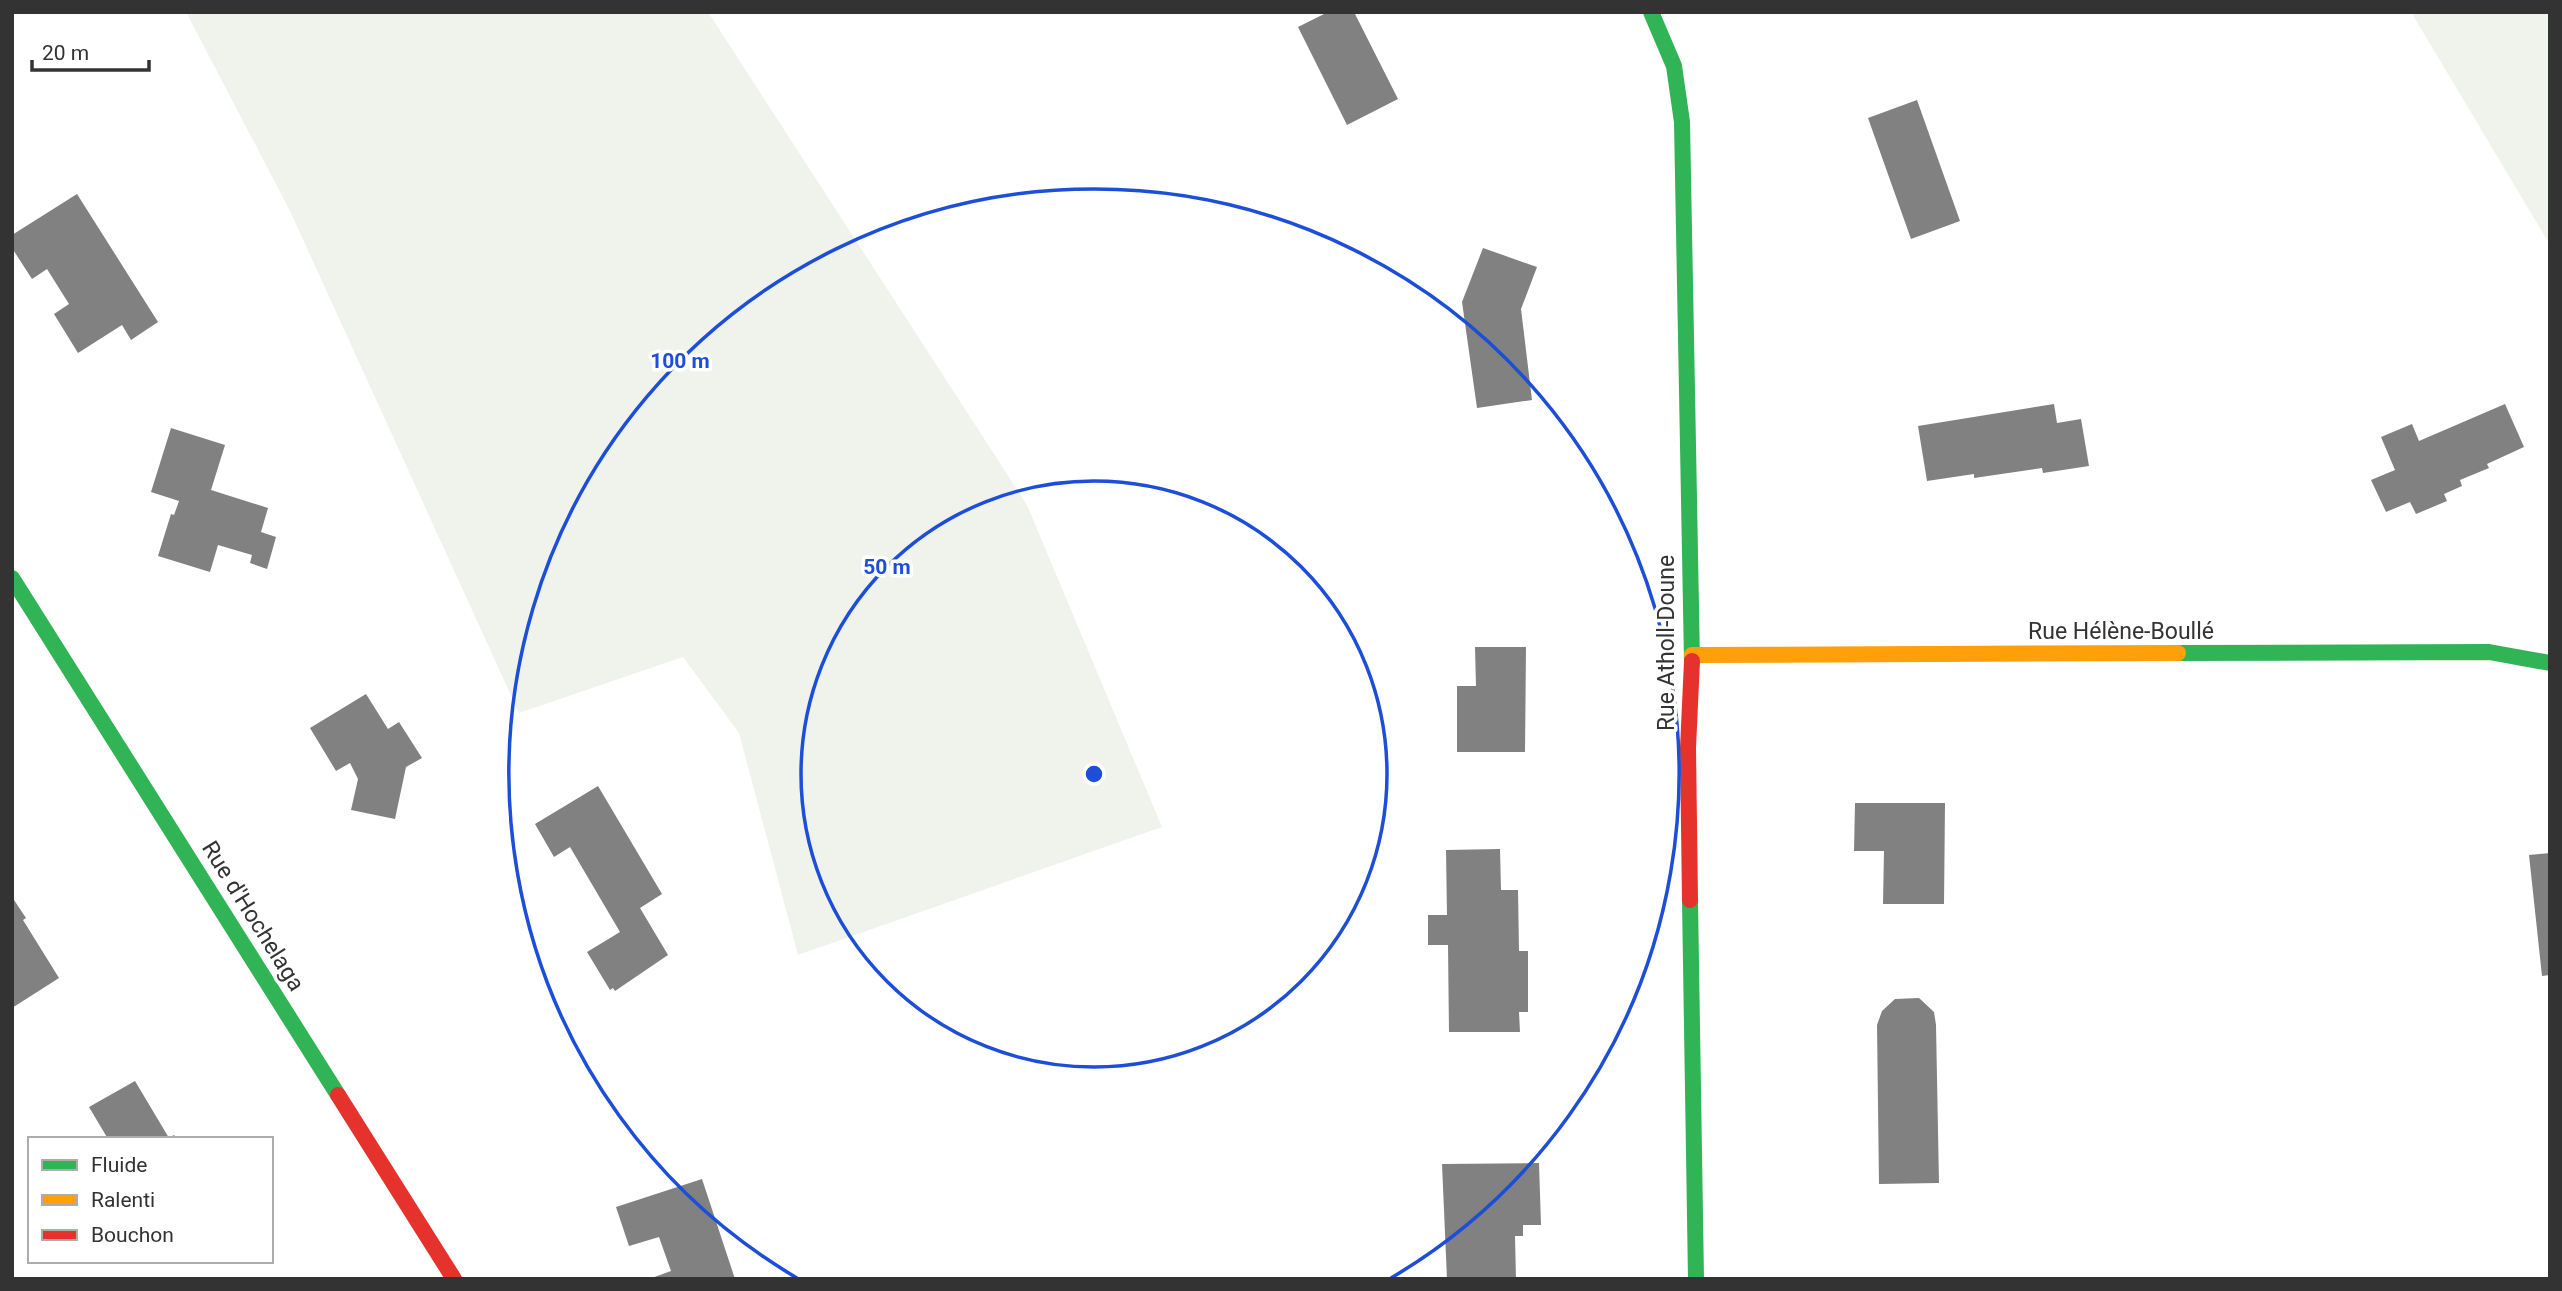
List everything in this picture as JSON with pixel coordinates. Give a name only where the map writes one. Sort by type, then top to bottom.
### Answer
[{"type":"street","name":"Rue Atholl-Doune","points":[[1651,12],[1674,66],[1682,122],[1692,655],[1688,748],[1696,1279]]},
{"type":"street","name":"Rue d'Hochelaga","points":[[12,578],[454,1279]]},
{"type":"street","name":"Rue Hélène-Boullé","points":[[1692,655],[2489,652],[2550,663]]},
{"type":"shaded area","points":[[186,12],[708,12],[1027,505],[1162,827],[798,955],[739,733],[683,657],[519,713],[290,211]]},
{"type":"shaded area","points":[[2411,12],[2550,12],[2550,245]]},
{"type":"building","points":[[1328,12],[1354,12],[1398,99],[1347,125],[1298,27]]},
{"type":"building","points":[[1917,100],[1960,221],[1911,239],[1868,118]]},
{"type":"building","points":[[77,194],[158,322],[131,340],[122,325],[78,353],[54,314],[69,304],[47,269],[32,279],[12,248],[12,235]]},
{"type":"building","points":[[1483,248],[1537,267],[1521,309],[1532,400],[1477,408],[1462,302]]},
{"type":"building","points":[[2054,404],[2057,423],[2081,419],[2089,466],[2043,473],[2042,468],[1974,478],[1974,474],[1927,481],[1918,426]]},
{"type":"building","points":[[2505,404],[2524,447],[2487,464],[2489,468],[2460,480],[2462,486],[2444,494],[2447,501],[2416,514],[2410,502],[2386,512],[2371,480],[2395,470],[2381,437],[2412,424],[2419,441]]},
{"type":"building","points":[[171,428],[225,445],[211,490],[268,508],[261,532],[276,537],[267,569],[250,563],[252,555],[218,545],[210,572],[158,556],[171,514],[174,515],[179,501],[151,492]]},
{"type":"building","points":[[1475,647],[1526,647],[1525,752],[1457,752],[1457,686],[1476,686]]},
{"type":"building","points":[[366,694],[388,729],[399,722],[422,758],[406,767],[395,819],[351,810],[358,779],[350,763],[336,771],[310,728]]},
{"type":"building","points":[[598,786],[662,894],[640,908],[668,955],[615,991],[613,988],[610,990],[587,952],[620,932],[570,847],[554,857],[535,824]]},
{"type":"building","points":[[1855,803],[1945,803],[1944,904],[1883,904],[1884,851],[1854,851]]},
{"type":"building","points":[[1500,849],[1501,890],[1518,890],[1519,951],[1528,951],[1528,1012],[1519,1012],[1520,1032],[1449,1032],[1448,945],[1428,945],[1428,915],[1447,915],[1446,850]]},
{"type":"building","points":[[2550,853],[2550,975],[2542,976],[2529,855]]},
{"type":"building","points":[[12,897],[59,978],[12,1008]]},
{"type":"building","points":[[1919,998],[1934,1012],[1936,1025],[1939,1183],[1879,1184],[1877,1025],[1882,1011],[1895,999]]},
{"type":"building","points":[[135,1081],[168,1137],[107,1137],[89,1107]]},
{"type":"building","points":[[1539,1163],[1541,1225],[1523,1225],[1523,1236],[1515,1236],[1516,1279],[1447,1279],[1442,1164]]},
{"type":"building","points":[[702,1179],[735,1279],[649,1279],[671,1271],[659,1237],[629,1246],[616,1207]]},
{"type":"traffic: fast","points":[[1651,12],[1674,66],[1682,122],[1692,661]]},
{"type":"traffic: fast","points":[[12,578],[338,1095]]},
{"type":"traffic: fast","points":[[2178,653],[2489,652],[2550,663]]},
{"type":"traffic: fast","points":[[1690,900],[1696,1279]]},
{"type":"traffic: slow","points":[[1692,655],[2178,653]]},
{"type":"traffic: jam","points":[[1690,900],[1688,748],[1692,661]]},
{"type":"traffic: jam","points":[[338,1095],[454,1279]]}]
